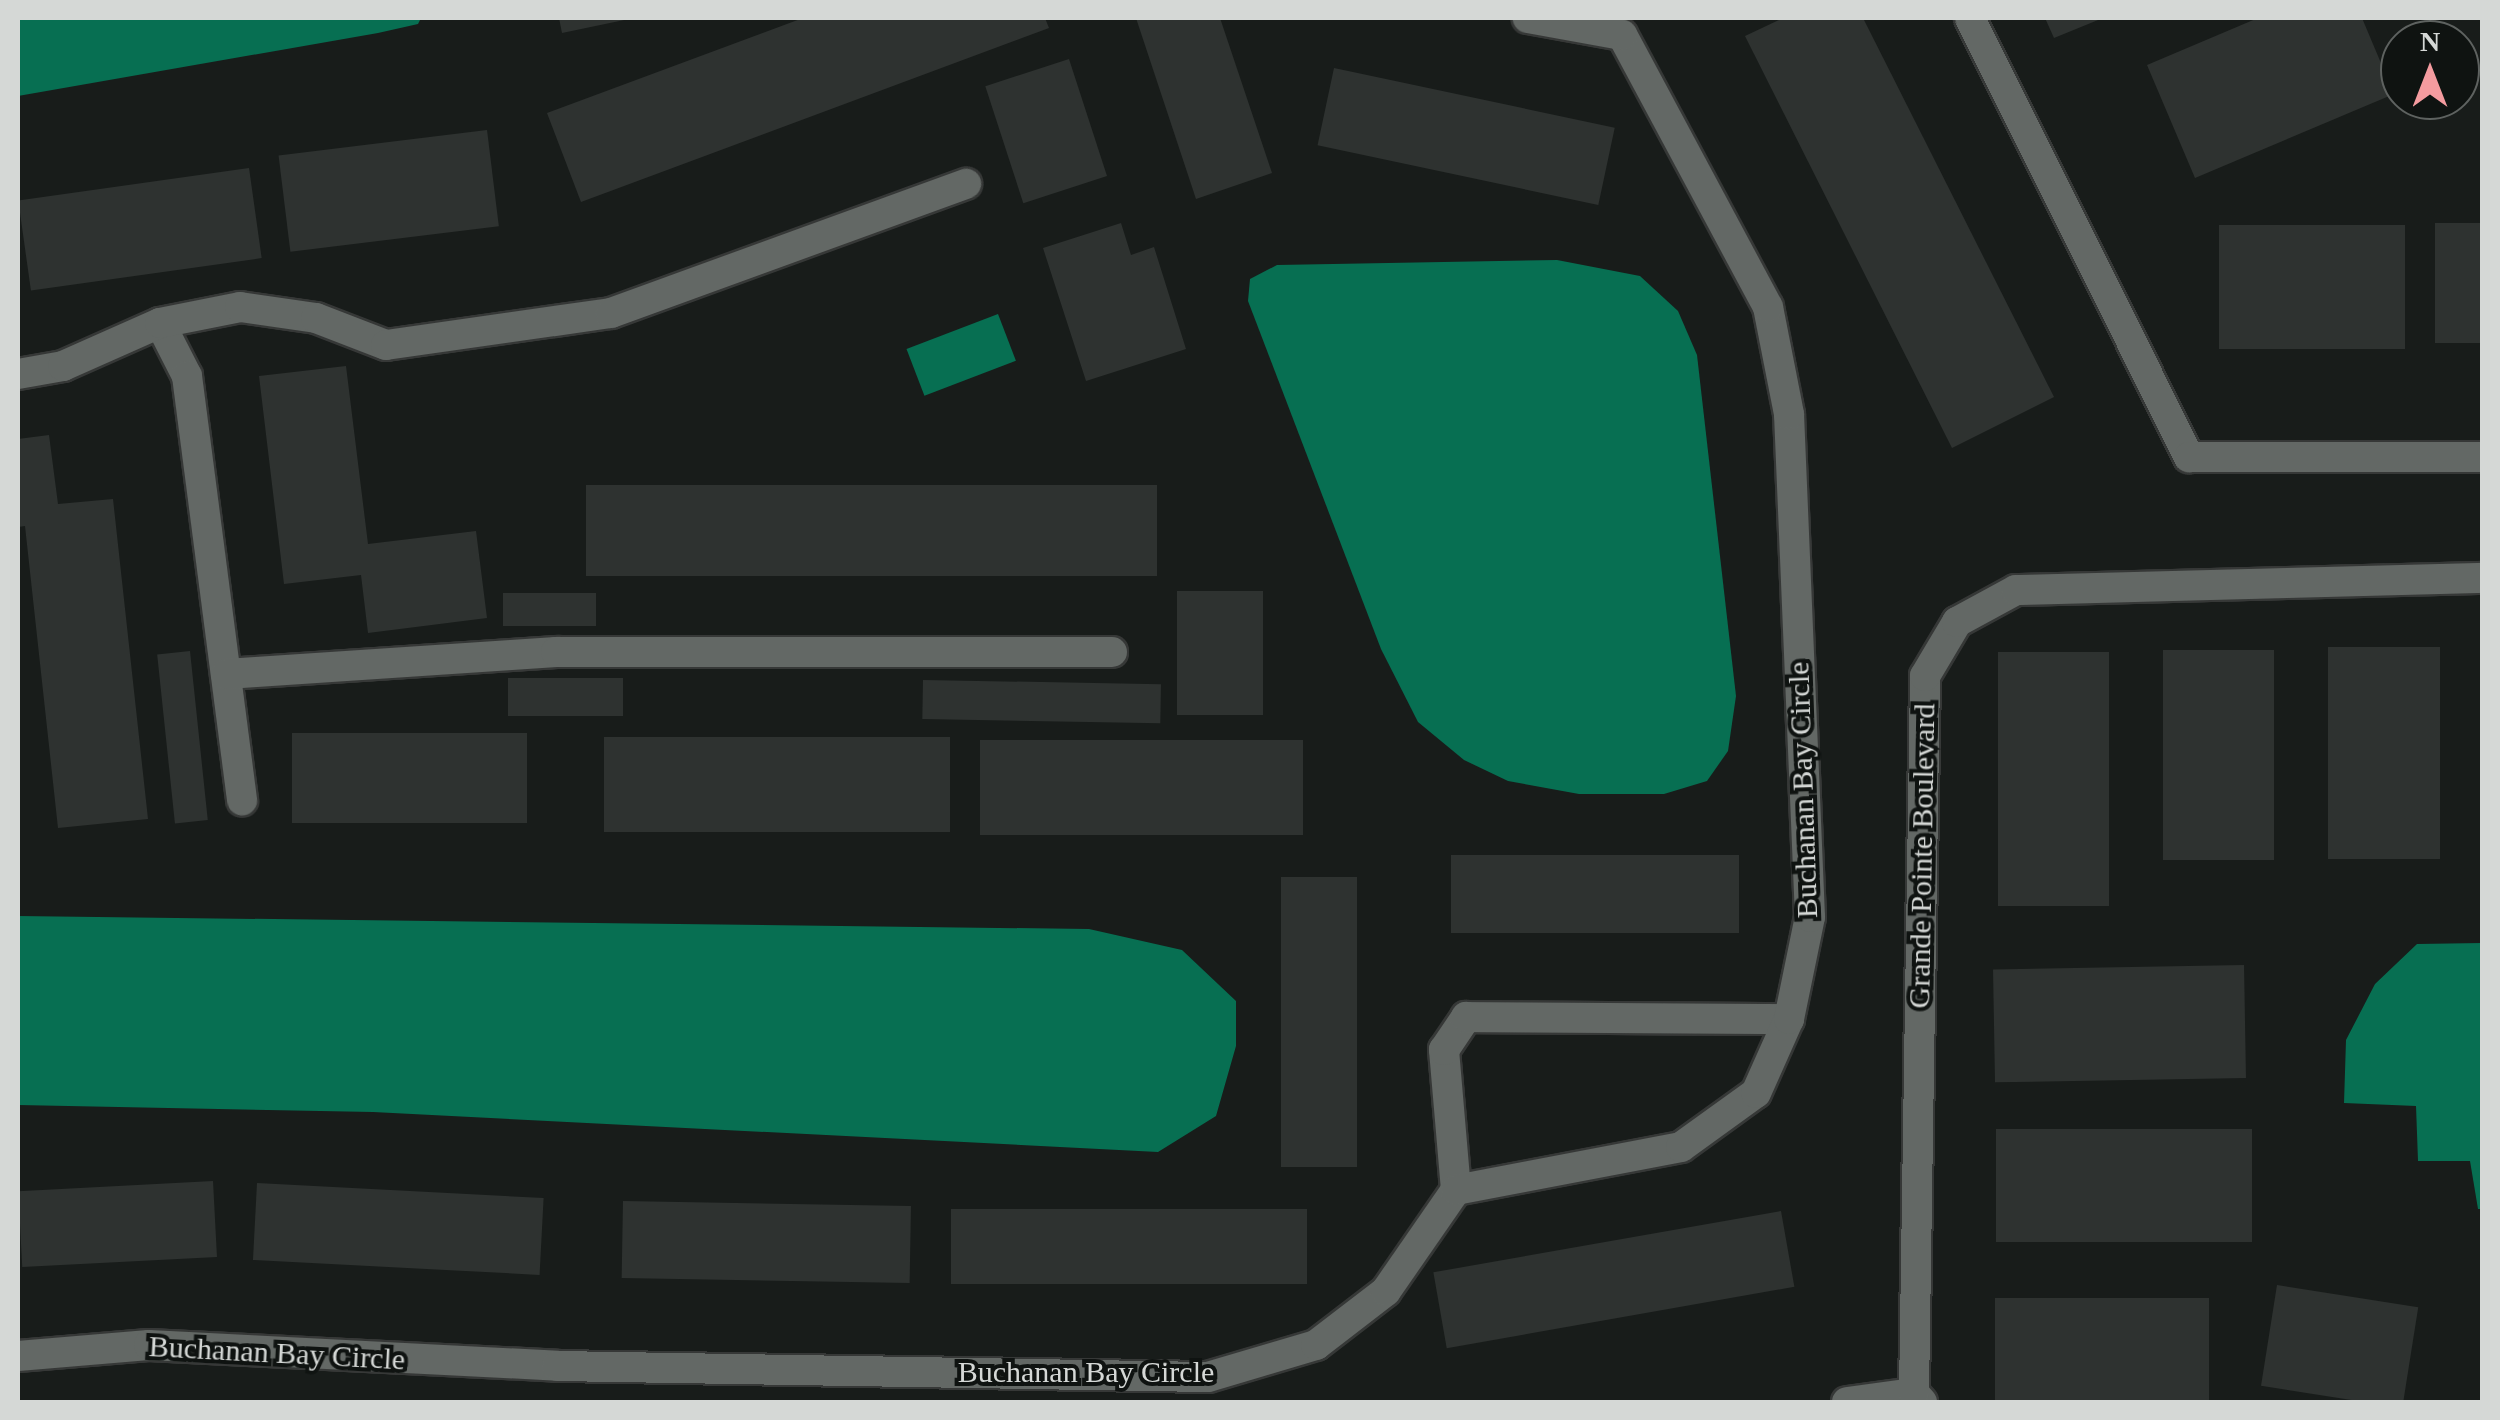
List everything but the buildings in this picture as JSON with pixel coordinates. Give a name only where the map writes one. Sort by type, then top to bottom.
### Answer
[{"type":"street","name":"Buchanan Bay Circle","points":[[18,1356],[149,1345],[558,1366],[1208,1377],[1316,1345],[1386,1291],[1456,1190],[1681,1147],[1756,1094],[1789,1019],[1810,917],[1789,414],[1768,307],[1622,35],[1528,18]]},
{"type":"street","points":[[1970,18],[2188,457],[2482,457]]},
{"type":"street","points":[[18,374],[63,366],[160,324],[240,307],[316,318],[386,345],[611,313],[966,184]]},
{"type":"street","points":[[160,324],[186,376],[242,800]]},
{"type":"street","name":"Grande Pointe Boulevard","points":[[1847,1402],[1918,1398],[1925,676],[1958,622],[2016,590],[2482,578]]},
{"type":"street","points":[[226,674],[556,652],[1112,652]]},
{"type":"street","points":[[1456,1190],[1444,1050],[1466,1017],[1789,1019]]},
{"type":"shaded area","points":[[18,18],[421,18],[418,24],[378,33],[18,96]]},
{"type":"shaded area","points":[[1557,260],[1640,276],[1678,311],[1697,355],[1736,696],[1728,751],[1707,781],[1664,794],[1579,794],[1508,781],[1464,760],[1418,722],[1381,649],[1248,301],[1250,279],[1277,265]]},
{"type":"shaded area","points":[[998,314],[1016,361],[924,396],[907,349]]},
{"type":"shaded area","points":[[18,916],[1089,929],[1182,950],[1236,1001],[1236,1046],[1216,1116],[1158,1152],[373,1112],[18,1105]]},
{"type":"shaded area","points":[[2482,943],[2482,1209],[2478,1209],[2470,1161],[2418,1161],[2416,1106],[2344,1103],[2346,1040],[2375,984],[2417,944]]}]
